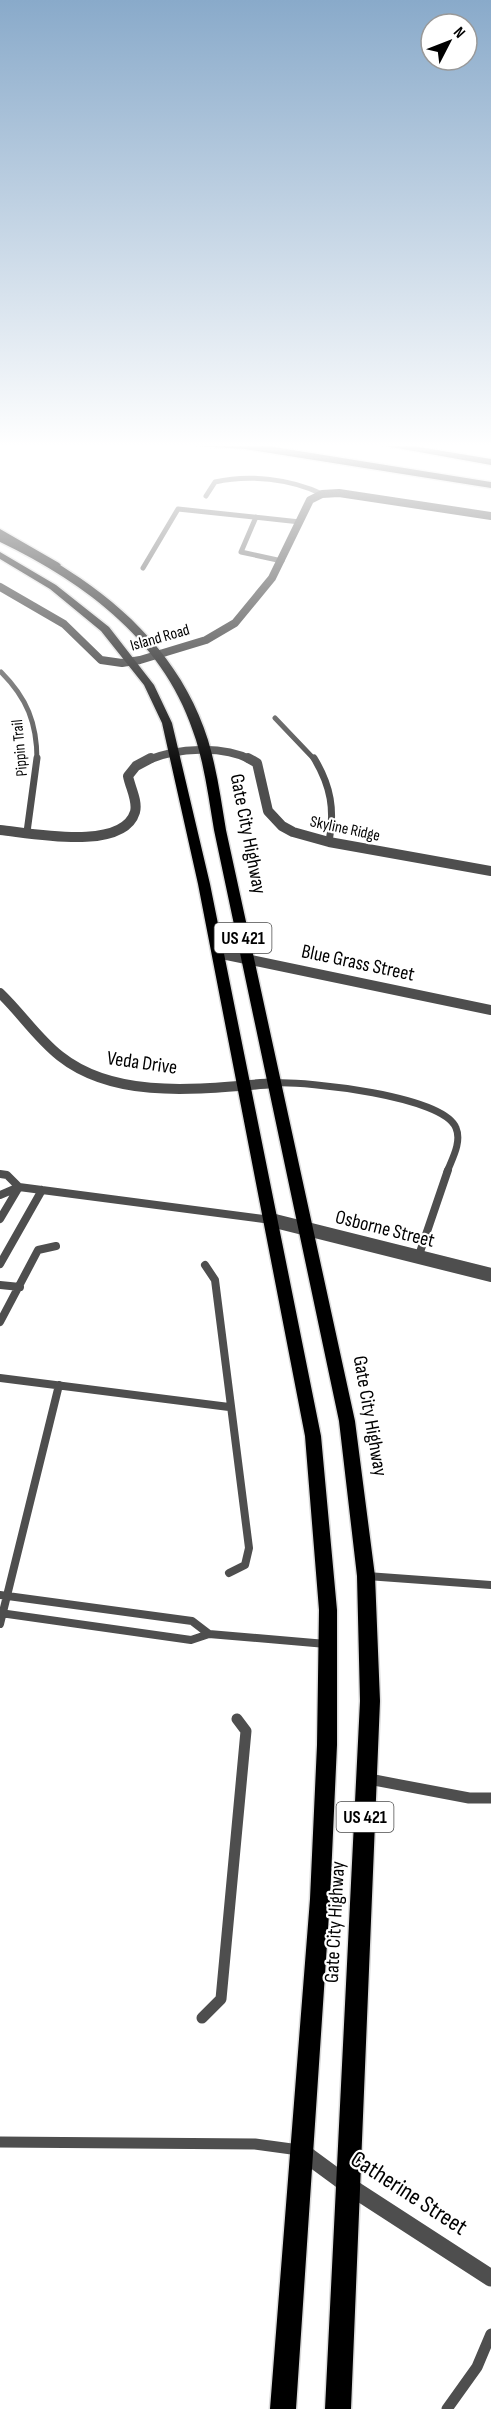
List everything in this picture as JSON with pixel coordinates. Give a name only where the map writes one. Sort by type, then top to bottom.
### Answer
[{"type":"highway","points":[[39,555],[55,565]]},
{"type":"main road","name":"Gate City Highway","points":[[1,555],[78,605],[105,629],[133,662],[161,709],[175,754],[218,953],[313,1436],[322,1519],[328,1644],[327,1745],[320,1899],[283,2409]]},
{"type":"main road","name":"Gate City Highway","points":[[35,555],[55,565],[96,592],[117,610],[158,655],[186,699],[206,751],[247,959],[347,1421],[366,1576],[370,1701],[338,2409]]},
{"type":"street","name":"Island Road","points":[[0,587],[64,624],[93,655],[113,663],[133,662],[206,640],[234,623],[261,594],[285,555]]},
{"type":"street","points":[[0,830],[90,838],[115,833],[124,828],[134,815],[136,801],[128,776],[131,770],[146,758],[206,751]]},
{"type":"street","name":"Skyline Ridge","points":[[206,751],[235,753],[253,759],[260,769],[268,811],[273,818],[293,832],[329,842],[491,871]]},
{"type":"street","name":"Blue Grass Street","points":[[218,953],[491,1010]]},
{"type":"street","name":"Veda Drive","points":[[0,993],[50,1047],[71,1064],[93,1074],[144,1086],[190,1088],[274,1083]]},
{"type":"street","name":"Osborne Street","points":[[271,1220],[491,1275]]},
{"type":"street","name":"Catherine Street","points":[[300,2150],[349,2186],[491,2278]]},
{"type":"lane","points":[[143,568],[150,555]]},
{"type":"lane","points":[[257,555],[282,561]]},
{"type":"lane","name":"Pippin Trail","points":[[1,672],[26,701],[35,732],[36,780],[27,832]]},
{"type":"lane","points":[[275,718],[307,747],[326,777],[334,809],[329,842]]},
{"type":"lane","points":[[274,1083],[326,1084],[433,1108],[454,1123],[459,1132],[458,1141],[418,1258]]},
{"type":"lane","points":[[0,1174],[7,1175],[19,1187]]},
{"type":"lane","points":[[0,1195],[19,1187],[271,1220]]},
{"type":"lane","points":[[0,1219],[19,1187]]},
{"type":"lane","points":[[0,1264],[42,1190]]},
{"type":"lane","points":[[0,1322],[38,1250],[56,1246]]},
{"type":"lane","points":[[205,1265],[215,1280],[249,1548],[245,1565],[229,1573]]},
{"type":"lane","points":[[0,1285],[20,1287]]},
{"type":"lane","points":[[0,1378],[230,1407]]},
{"type":"lane","points":[[0,1624],[3,1595],[58,1385]]},
{"type":"lane","points":[[366,1576],[491,1585]]},
{"type":"lane","points":[[3,1595],[192,1621],[209,1634]]},
{"type":"lane","points":[[1,1613],[192,1640],[209,1634],[328,1644]]},
{"type":"lane","points":[[202,2018],[221,1999],[246,1731],[237,1719]]},
{"type":"lane","points":[[367,1779],[469,1798],[491,1798]]},
{"type":"lane","points":[[0,2142],[255,2144],[300,2150]]},
{"type":"lane","points":[[447,2409],[477,2367],[491,2334]]}]
